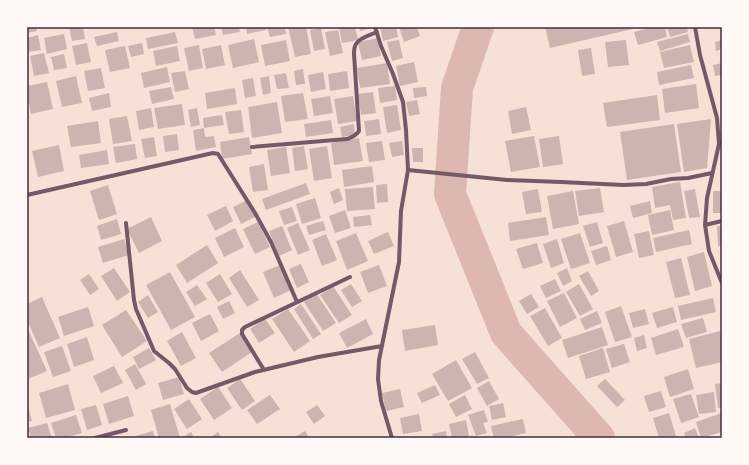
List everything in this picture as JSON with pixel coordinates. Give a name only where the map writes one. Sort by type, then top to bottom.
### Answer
[{"type":"street","points":[[375,27],[403,102],[408,170],[401,211],[399,262],[379,360],[378,379],[381,401],[392,438]]},
{"type":"street","points":[[695,27],[700,55],[717,118],[719,144],[707,198],[706,225],[709,251],[722,284]]},
{"type":"street","points":[[252,147],[347,139],[354,137],[359,131],[354,68],[355,46],[360,40],[376,32]]},
{"type":"street","points":[[717,118],[722,118]]},
{"type":"street","points":[[27,195],[213,153],[218,154],[268,236],[297,302]]},
{"type":"street","points":[[408,170],[507,180],[623,185],[646,184],[712,174]]},
{"type":"street","points":[[706,225],[722,221]]},
{"type":"street","points":[[126,223],[136,309],[154,352],[175,369],[187,388],[192,392],[196,393],[255,372],[318,357],[382,346]]},
{"type":"street","points":[[264,370],[242,334],[242,330],[245,327],[350,277]]},
{"type":"street","points":[[95,438],[126,430]]},
{"type":"building","points":[[27,27],[36,27],[37,31],[27,33]]},
{"type":"building","points":[[69,27],[83,27],[85,39],[72,41]]},
{"type":"building","points":[[192,27],[214,27],[216,35],[195,39]]},
{"type":"building","points":[[221,27],[239,27],[240,32],[223,35]]},
{"type":"building","points":[[246,27],[265,27],[266,30],[247,34]]},
{"type":"building","points":[[267,27],[285,27],[286,34],[270,37]]},
{"type":"building","points":[[288,27],[306,27],[311,54],[295,57]]},
{"type":"building","points":[[339,27],[355,27],[358,40],[342,43]]},
{"type":"building","points":[[359,27],[371,27],[372,28],[360,31]]},
{"type":"building","points":[[380,27],[396,27],[398,37],[383,41]]},
{"type":"building","points":[[399,27],[417,27],[420,36],[404,42]]},
{"type":"building","points":[[545,27],[637,27],[637,28],[550,48]]},
{"type":"building","points":[[653,27],[665,27],[667,37],[638,45],[634,32]]},
{"type":"building","points":[[667,27],[687,27],[688,32],[670,37]]},
{"type":"building","points":[[321,28],[325,49],[314,51],[310,30]]},
{"type":"building","points":[[338,30],[343,53],[330,56],[325,32]]},
{"type":"building","points":[[117,32],[119,41],[97,46],[94,37]]},
{"type":"building","points":[[175,32],[178,43],[148,49],[146,38]]},
{"type":"building","points":[[64,34],[67,49],[47,54],[44,38]]},
{"type":"building","points":[[688,34],[690,42],[660,51],[657,42]]},
{"type":"building","points":[[38,35],[41,50],[29,52],[27,38]]},
{"type":"building","points":[[377,38],[381,56],[362,60],[358,42]]},
{"type":"building","points":[[254,39],[259,62],[233,68],[228,45]]},
{"type":"building","points":[[286,40],[290,61],[265,66],[261,45]]},
{"type":"building","points":[[399,40],[403,58],[392,61],[387,42]]},
{"type":"building","points":[[626,40],[629,65],[608,67],[605,42]]},
{"type":"building","points":[[722,40],[722,49],[716,51],[715,42]]},
{"type":"building","points":[[87,43],[91,62],[76,65],[72,46]]},
{"type":"building","points":[[142,43],[144,54],[131,57],[128,46]]},
{"type":"building","points":[[199,45],[203,68],[189,71],[184,48]]},
{"type":"building","points":[[221,45],[225,65],[206,69],[202,49]]},
{"type":"building","points":[[690,45],[694,62],[664,68],[660,52]]},
{"type":"building","points":[[125,46],[130,68],[110,72],[105,50]]},
{"type":"building","points":[[177,46],[180,61],[156,66],[153,51]]},
{"type":"building","points":[[591,48],[595,74],[582,76],[578,50]]},
{"type":"building","points":[[44,53],[49,73],[34,76],[30,56]]},
{"type":"building","points":[[64,54],[67,68],[54,70],[51,57]]},
{"type":"building","points":[[414,62],[418,82],[400,86],[396,66]]},
{"type":"building","points":[[387,63],[390,84],[360,88],[357,68]]},
{"type":"building","points":[[722,63],[722,75],[715,76],[713,65]]},
{"type":"building","points":[[691,65],[694,78],[659,85],[657,72]]},
{"type":"building","points":[[167,67],[170,82],[144,88],[141,73]]},
{"type":"building","points":[[101,68],[105,88],[88,91],[84,71]]},
{"type":"building","points":[[303,69],[305,84],[296,85],[294,71]]},
{"type":"building","points":[[185,71],[189,89],[175,92],[171,73]]},
{"type":"building","points":[[347,71],[349,88],[330,91],[328,74]]},
{"type":"building","points":[[323,72],[326,89],[311,92],[308,75]]},
{"type":"building","points":[[286,73],[289,88],[277,89],[274,75]]},
{"type":"building","points":[[76,76],[82,103],[62,107],[56,81]]},
{"type":"building","points":[[269,76],[271,93],[263,95],[260,78]]},
{"type":"building","points":[[253,78],[256,96],[245,98],[242,80]]},
{"type":"building","points":[[47,82],[53,109],[31,114],[27,86]]},
{"type":"building","points":[[696,84],[699,108],[665,113],[662,89]]},
{"type":"building","points":[[395,86],[397,100],[380,103],[378,88]]},
{"type":"building","points":[[171,87],[174,99],[152,104],[149,91]]},
{"type":"building","points":[[426,87],[427,96],[414,98],[413,88]]},
{"type":"building","points":[[235,88],[237,104],[207,109],[205,93]]},
{"type":"building","points":[[373,92],[376,113],[361,115],[358,94]]},
{"type":"building","points":[[109,93],[111,107],[92,111],[89,98]]},
{"type":"building","points":[[303,93],[308,119],[285,122],[281,96]]},
{"type":"building","points":[[657,95],[660,120],[607,127],[603,103]]},
{"type":"building","points":[[330,96],[333,113],[314,116],[311,99]]},
{"type":"building","points":[[353,96],[357,121],[338,124],[334,99]]},
{"type":"building","points":[[417,100],[420,114],[409,116],[406,102]]},
{"type":"building","points":[[277,102],[282,133],[252,138],[248,107]]},
{"type":"building","points":[[182,104],[185,125],[158,129],[154,108]]},
{"type":"building","points":[[397,105],[401,130],[387,133],[383,107]]},
{"type":"building","points":[[526,107],[531,130],[512,134],[508,111]]},
{"type":"building","points":[[151,108],[154,127],[139,130],[136,111]]},
{"type":"building","points":[[197,108],[200,125],[191,127],[188,110]]},
{"type":"building","points":[[241,110],[244,132],[229,134],[225,112]]},
{"type":"building","points":[[222,115],[224,125],[204,128],[203,118]]},
{"type":"building","points":[[127,116],[132,141],[113,144],[109,119]]},
{"type":"building","points":[[379,119],[381,134],[366,136],[364,121]]},
{"type":"building","points":[[711,119],[707,168],[684,172],[677,124]]},
{"type":"building","points":[[331,120],[333,133],[306,137],[304,124]]},
{"type":"building","points":[[98,121],[101,143],[71,147],[67,126]]},
{"type":"building","points":[[354,124],[355,135],[342,137],[340,127]]},
{"type":"building","points":[[674,124],[681,172],[627,180],[620,132]]},
{"type":"building","points":[[204,128],[205,137],[214,136],[216,147],[196,151],[193,130]]},
{"type":"building","points":[[177,134],[179,150],[165,152],[163,136]]},
{"type":"building","points":[[534,136],[540,167],[511,172],[505,141]]},
{"type":"building","points":[[559,136],[563,164],[543,167],[539,139]]},
{"type":"building","points":[[154,137],[157,156],[145,158],[141,139]]},
{"type":"building","points":[[249,137],[252,154],[222,159],[220,142]]},
{"type":"building","points":[[359,138],[363,161],[334,165],[331,143]]},
{"type":"building","points":[[382,141],[385,160],[369,162],[366,143]]},
{"type":"building","points":[[402,141],[404,155],[392,157],[389,143]]},
{"type":"building","points":[[135,144],[137,159],[116,163],[113,147]]},
{"type":"building","points":[[59,145],[64,171],[38,177],[32,151]]},
{"type":"building","points":[[304,146],[308,169],[295,171],[292,148]]},
{"type":"building","points":[[327,146],[332,178],[314,181],[309,149]]},
{"type":"building","points":[[286,147],[290,173],[271,176],[267,150]]},
{"type":"building","points":[[412,148],[423,148],[423,162],[413,162]]},
{"type":"building","points":[[107,150],[109,164],[81,168],[79,155]]},
{"type":"building","points":[[264,164],[268,190],[253,192],[249,167]]},
{"type":"building","points":[[372,166],[374,182],[344,187],[342,170]]},
{"type":"building","points":[[680,182],[686,218],[673,220],[670,205],[655,208],[652,187]]},
{"type":"building","points":[[306,183],[310,194],[266,210],[262,199]]},
{"type":"building","points":[[387,184],[388,202],[377,203],[376,185]]},
{"type":"building","points":[[108,185],[117,214],[99,220],[90,191]]},
{"type":"building","points":[[373,187],[375,209],[347,211],[345,189]]},
{"type":"building","points":[[339,188],[343,200],[334,204],[330,192]]},
{"type":"building","points":[[600,188],[604,212],[579,216],[575,191]]},
{"type":"building","points":[[538,189],[542,212],[526,214],[522,192]]},
{"type":"building","points":[[695,189],[700,217],[689,218],[684,191]]},
{"type":"building","points":[[573,191],[579,224],[553,229],[547,196]]},
{"type":"building","points":[[713,191],[722,191],[722,213],[713,213]]},
{"type":"building","points":[[315,198],[321,218],[302,224],[296,204]]},
{"type":"building","points":[[247,200],[255,217],[241,224],[233,207]]},
{"type":"building","points":[[650,201],[652,213],[633,218],[630,206]]},
{"type":"building","points":[[226,206],[233,221],[215,231],[207,215]]},
{"type":"building","points":[[292,207],[297,221],[284,225],[279,211]]},
{"type":"building","points":[[345,210],[351,228],[335,233],[329,216]]},
{"type":"building","points":[[670,210],[674,230],[652,235],[648,215]]},
{"type":"building","points":[[370,215],[372,225],[354,227],[353,217]]},
{"type":"building","points":[[151,217],[162,241],[139,253],[127,229]]},
{"type":"building","points":[[546,217],[549,235],[510,241],[508,223]]},
{"type":"building","points":[[117,219],[121,234],[101,240],[97,226]]},
{"type":"building","points":[[323,221],[326,230],[309,235],[306,226]]},
{"type":"building","points":[[624,221],[633,252],[616,257],[607,226]]},
{"type":"building","points":[[258,222],[270,247],[255,254],[243,229]]},
{"type":"building","points":[[597,222],[603,243],[590,247],[583,226]]},
{"type":"building","points":[[298,223],[310,250],[298,255],[287,228]]},
{"type":"building","points":[[282,226],[292,250],[279,256],[269,231]]},
{"type":"building","points":[[717,226],[722,226],[722,246],[718,246]]},
{"type":"building","points":[[235,228],[244,247],[224,257],[215,238]]},
{"type":"building","points":[[689,230],[692,244],[656,252],[653,238]]},
{"type":"building","points":[[649,231],[654,255],[639,258],[634,234]]},
{"type":"building","points":[[388,232],[394,246],[374,254],[368,241]]},
{"type":"building","points":[[356,233],[368,261],[347,270],[336,241]]},
{"type":"building","points":[[580,233],[590,263],[571,269],[561,239]]},
{"type":"building","points":[[326,234],[337,260],[322,266],[312,240]]},
{"type":"building","points":[[124,239],[129,255],[103,263],[98,247]]},
{"type":"building","points":[[557,239],[564,263],[551,268],[543,244]]},
{"type":"building","points":[[537,243],[543,263],[523,269],[516,249]]},
{"type":"building","points":[[207,245],[218,263],[187,283],[176,265]]},
{"type":"building","points":[[607,246],[611,260],[596,265],[591,251]]},
{"type":"building","points":[[704,252],[712,286],[695,291],[687,257]]},
{"type":"building","points":[[681,258],[690,295],[675,298],[666,262]]},
{"type":"building","points":[[301,264],[309,282],[297,288],[289,269]]},
{"type":"building","points":[[280,265],[291,290],[274,298],[263,272]]},
{"type":"building","points":[[379,265],[387,286],[368,293],[360,272]]},
{"type":"building","points":[[114,268],[130,292],[117,301],[101,276]]},
{"type":"building","points":[[567,268],[572,281],[563,286],[557,273]]},
{"type":"building","points":[[240,270],[259,300],[247,307],[229,278]]},
{"type":"building","points":[[588,271],[599,291],[591,296],[579,276]]},
{"type":"building","points":[[170,272],[195,317],[171,330],[146,285]]},
{"type":"building","points":[[89,274],[99,289],[90,295],[80,280]]},
{"type":"building","points":[[220,274],[232,294],[218,302],[206,283]]},
{"type":"building","points":[[555,279],[561,291],[546,298],[540,286]]},
{"type":"building","points":[[351,284],[362,301],[352,307],[341,290]]},
{"type":"building","points":[[579,284],[593,309],[580,316],[566,292]]},
{"type":"building","points":[[197,285],[207,299],[195,306],[186,292]]},
{"type":"building","points":[[333,286],[352,315],[339,323],[320,295]]},
{"type":"building","points":[[316,293],[336,323],[323,331],[304,302]]},
{"type":"building","points":[[564,293],[577,318],[560,327],[547,301]]},
{"type":"building","points":[[531,294],[539,307],[527,314],[519,301]]},
{"type":"building","points":[[148,295],[158,312],[148,318],[138,302]]},
{"type":"building","points":[[42,297],[60,338],[39,347],[27,320],[27,304]]},
{"type":"building","points":[[713,298],[716,312],[681,320],[678,306]]},
{"type":"building","points":[[229,301],[235,313],[223,319],[217,307]]},
{"type":"building","points":[[301,304],[321,334],[313,339],[294,309]]},
{"type":"building","points":[[621,306],[632,337],[615,342],[605,312]]},
{"type":"building","points":[[88,307],[94,326],[64,336],[58,317]]},
{"type":"building","points":[[673,307],[677,322],[657,328],[652,313]]},
{"type":"building","points":[[545,308],[562,338],[548,346],[530,316]]},
{"type":"building","points":[[288,309],[310,341],[294,352],[272,319]]},
{"type":"building","points":[[645,309],[649,324],[633,328],[629,313]]},
{"type":"building","points":[[126,310],[147,341],[122,357],[102,325]]},
{"type":"building","points":[[597,311],[602,323],[585,330],[580,319]]},
{"type":"building","points":[[210,314],[219,331],[201,341],[192,323]]},
{"type":"building","points":[[703,318],[707,332],[686,338],[681,324]]},
{"type":"building","points":[[265,319],[275,333],[259,343],[250,329]]},
{"type":"building","points":[[366,319],[373,334],[347,348],[339,333]]},
{"type":"building","points":[[435,325],[438,345],[405,351],[402,330]]},
{"type":"building","points":[[27,327],[47,371],[28,379],[27,376]]},
{"type":"building","points":[[602,327],[608,345],[568,358],[562,340]]},
{"type":"building","points":[[678,329],[684,347],[656,355],[651,338]]},
{"type":"building","points":[[720,331],[722,341],[722,362],[696,368],[689,339]]},
{"type":"building","points":[[182,332],[196,358],[181,366],[167,341]]},
{"type":"building","points":[[240,333],[252,352],[222,372],[209,353]]},
{"type":"building","points":[[644,335],[647,348],[637,351],[634,338]]},
{"type":"building","points":[[87,337],[94,360],[74,367],[67,344]]},
{"type":"building","points":[[624,344],[630,362],[612,368],[606,349]]},
{"type":"building","points":[[62,346],[71,371],[53,377],[44,352]]},
{"type":"building","points":[[149,348],[156,360],[139,369],[133,357]]},
{"type":"building","points":[[603,348],[610,372],[586,379],[579,356]]},
{"type":"building","points":[[475,352],[489,378],[477,384],[462,359]]},
{"type":"building","points":[[456,360],[472,388],[448,401],[432,374]]},
{"type":"building","points":[[135,364],[146,384],[136,390],[125,370]]},
{"type":"building","points":[[114,366],[123,383],[101,393],[93,376]]},
{"type":"building","points":[[688,369],[694,389],[670,397],[664,377]]},
{"type":"building","points":[[179,377],[184,394],[163,400],[158,383]]},
{"type":"building","points":[[240,379],[255,401],[242,410],[227,388]]},
{"type":"building","points":[[605,379],[625,400],[617,407],[597,386]]},
{"type":"building","points":[[489,381],[499,399],[487,406],[477,388]]},
{"type":"building","points":[[722,383],[722,408],[718,408],[715,384]]},
{"type":"building","points":[[68,384],[75,410],[46,418],[39,393]]},
{"type":"building","points":[[435,385],[440,395],[422,403],[417,393]]},
{"type":"building","points":[[218,387],[232,408],[214,420],[200,399]]},
{"type":"building","points":[[400,389],[404,407],[386,411],[382,393]]},
{"type":"building","points":[[661,391],[666,407],[649,412],[644,396]]},
{"type":"building","points":[[714,392],[716,412],[699,414],[696,395]]},
{"type":"building","points":[[691,394],[699,417],[681,423],[673,399]]},
{"type":"building","points":[[270,395],[280,409],[257,424],[247,410]]},
{"type":"building","points":[[465,395],[472,409],[456,417],[449,404]]},
{"type":"building","points":[[128,396],[134,416],[109,424],[103,404]]},
{"type":"building","points":[[189,399],[202,419],[187,429],[174,409]]},
{"type":"building","points":[[27,403],[32,421],[27,422]]},
{"type":"building","points":[[503,403],[506,417],[492,420],[489,406]]},
{"type":"building","points":[[170,404],[180,438],[159,438],[151,410]]},
{"type":"building","points":[[96,405],[102,425],[87,430],[81,409]]},
{"type":"building","points":[[317,405],[325,416],[314,424],[306,412]]},
{"type":"building","points":[[484,410],[488,422],[483,423],[487,433],[476,436],[468,415]]},
{"type":"building","points":[[669,413],[676,436],[659,438],[653,418]]},
{"type":"building","points":[[722,413],[722,432],[701,438],[696,422]]},
{"type":"building","points":[[419,414],[422,431],[403,434],[400,418]]},
{"type":"building","points":[[76,415],[82,433],[64,438],[56,438],[51,423]]},
{"type":"building","points":[[523,419],[526,433],[503,438],[494,438],[491,426]]},
{"type":"building","points":[[466,420],[469,436],[452,438],[449,424]]},
{"type":"building","points":[[47,423],[52,438],[31,438],[28,428]]},
{"type":"building","points":[[695,428],[699,438],[686,438],[684,433]]},
{"type":"building","points":[[153,431],[155,438],[136,438],[135,436]]},
{"type":"building","points":[[305,431],[309,438],[295,438],[295,437]]},
{"type":"building","points":[[446,431],[447,438],[433,438],[432,434]]},
{"type":"building","points":[[191,432],[194,437],[186,438],[185,436]]},
{"type":"building","points":[[218,432],[222,438],[209,438]]},
{"type":"waterway","points":[[478,27],[457,88],[450,194],[506,333],[599,438]]}]
